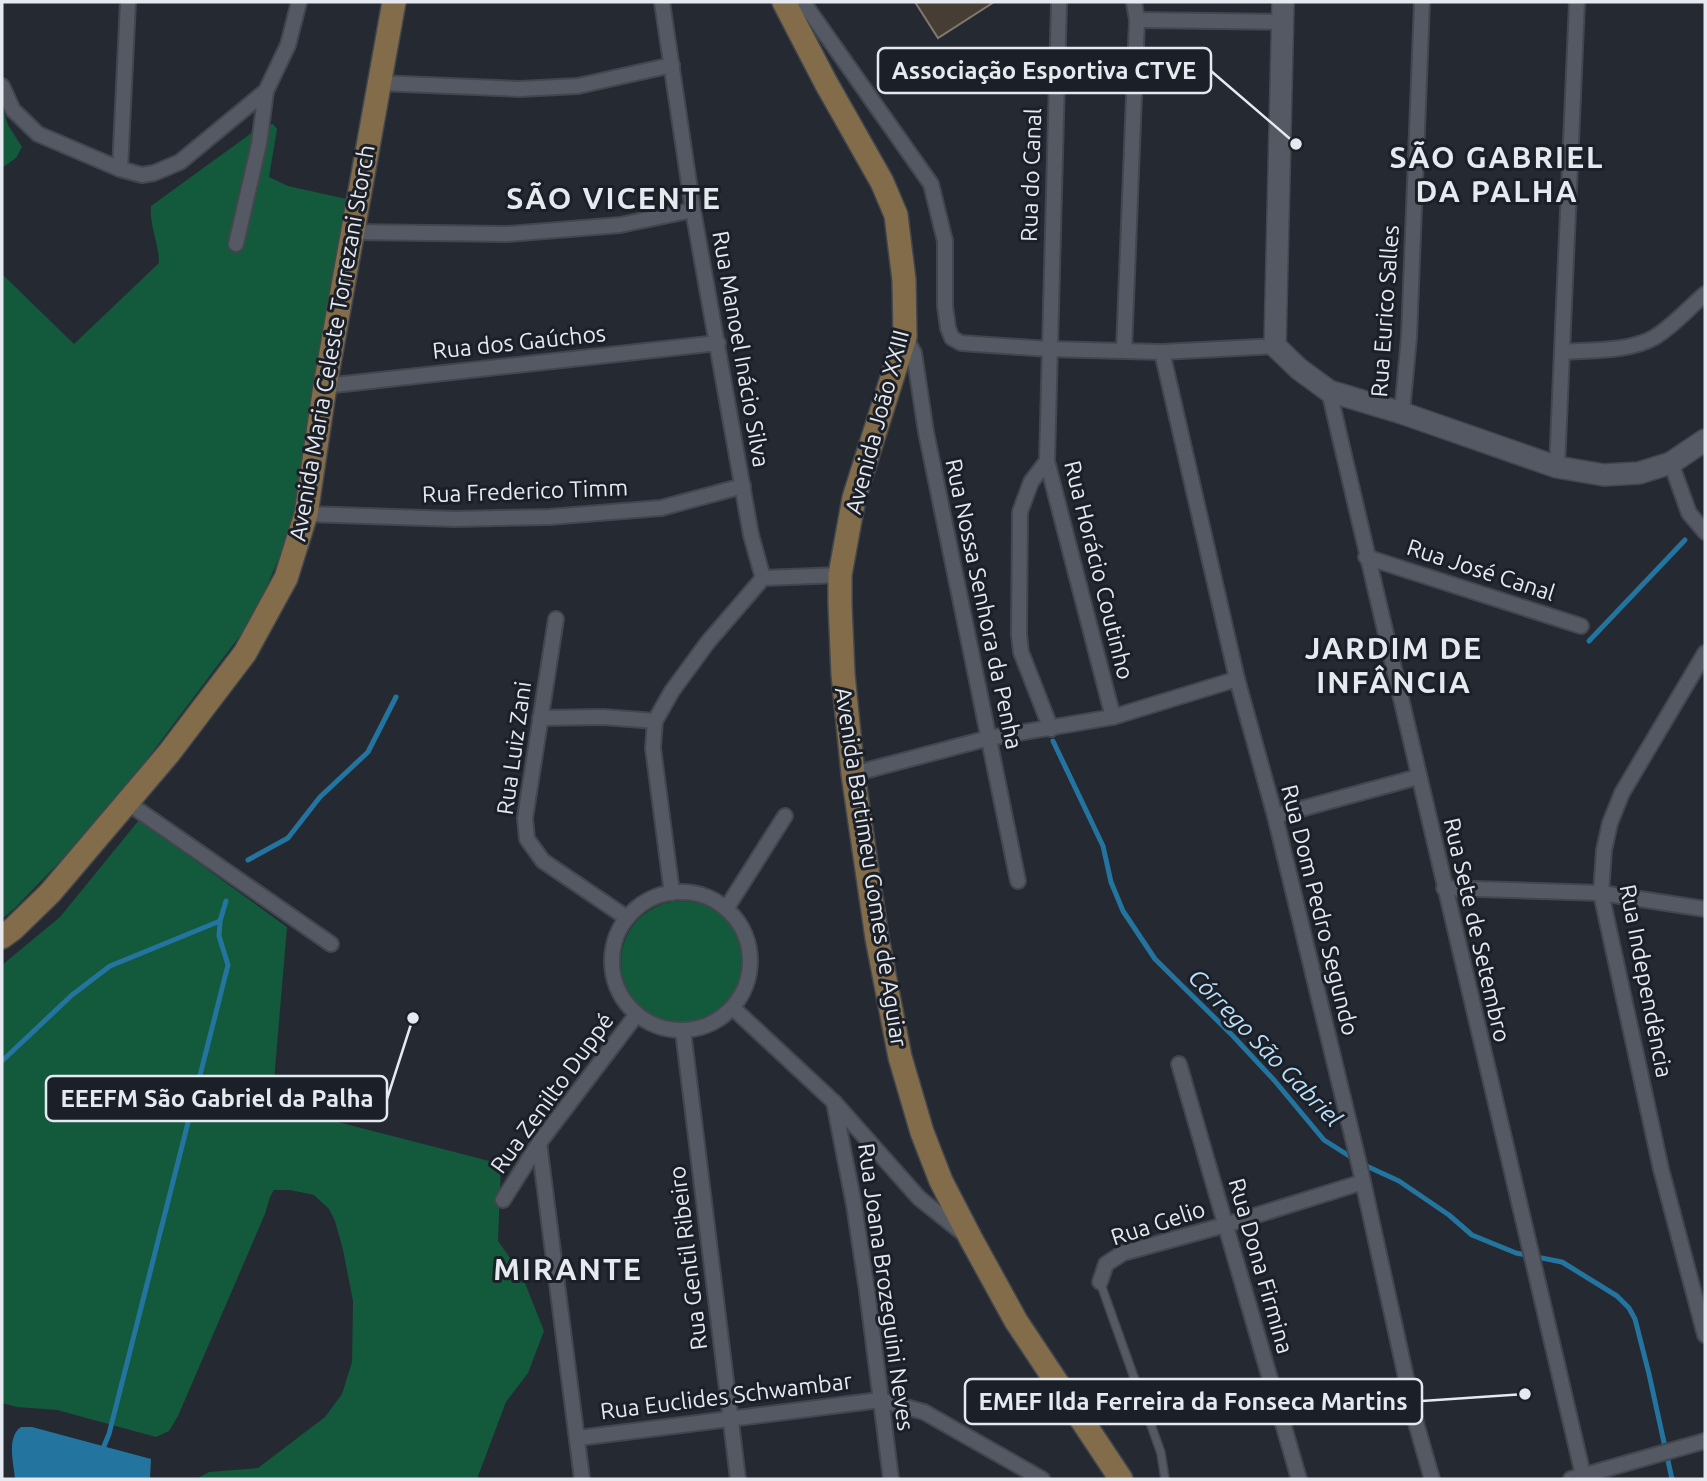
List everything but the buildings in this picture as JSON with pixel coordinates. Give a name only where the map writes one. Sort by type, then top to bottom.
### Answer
[{"type":"main road","name":"Avenida Maria Celeste Torrezani Storch","points":[[2,937],[50,893],[128,803],[245,653],[286,578],[306,514],[325,386],[394,2]]},
{"type":"main road","name":"Avenida João XXIII","points":[[784,2],[882,182],[896,215],[904,280],[905,337],[854,498],[840,575]]},
{"type":"main road","name":"Avenida Bartimeu Gomes de Aguiar","points":[[840,575],[843,674],[853,774],[877,938],[900,1057],[922,1132],[936,1169],[1016,1321],[1121,1479]]},
{"type":"street","points":[[120,169],[128,2]]},
{"type":"street","points":[[236,244],[259,144],[266,91],[288,44],[299,2]]},
{"type":"street","name":"Rua Manoel Inácio Silva","points":[[662,2],[693,210],[751,535],[763,578]]},
{"type":"street","points":[[803,2],[931,184],[945,242],[947,328],[951,338],[961,343],[1048,349],[1162,352],[1275,346],[1299,369],[1329,391],[1402,413],[1558,467],[1604,475],[1639,473],[1671,463],[1705,440]]},
{"type":"street","name":"Rua do Canal","points":[[1048,349],[1059,2]]},
{"type":"street","points":[[1124,350],[1137,20],[1134,2]]},
{"type":"street","name":"Rua Eurico Salles","points":[[1402,413],[1409,337],[1422,2]]},
{"type":"street","points":[[1558,467],[1577,2]]},
{"type":"street","points":[[1137,20],[1283,12],[1275,346]]},
{"type":"street","points":[[379,83],[519,89],[578,86],[672,65]]},
{"type":"street","points":[[2,86],[13,110],[38,134],[120,169],[142,175],[180,162],[266,91]]},
{"type":"street","points":[[352,232],[507,234],[620,225],[693,210]]},
{"type":"street","points":[[1563,352],[1617,348],[1655,337],[1705,294]]},
{"type":"street","name":"Rua Nossa Senhora da Penha","points":[[905,337],[914,353],[926,432],[1018,881]]},
{"type":"street","name":"Rua dos Gaúchos","points":[[325,386],[718,343]]},
{"type":"street","name":"Rua Horácio Coutinho","points":[[1048,349],[1047,461],[1113,717]]},
{"type":"street","name":"Rua Dom Pedro Segundo","points":[[1162,352],[1237,679],[1275,816],[1362,1175],[1416,1423],[1432,1479]]},
{"type":"street","name":"Rua Sete de Setembro","points":[[1329,391],[1529,1249],[1579,1478]]},
{"type":"street","points":[[1047,461],[1031,482],[1020,512],[1019,634],[1021,652],[1051,729]]},
{"type":"street","points":[[1671,463],[1689,513],[1705,532]]},
{"type":"street","name":"Rua Frederico Timm","points":[[306,514],[455,519],[549,517],[661,508],[743,486]]},
{"type":"street","name":"Rua José Canal","points":[[1366,557],[1581,626]]},
{"type":"street","points":[[671,893],[653,748],[655,720],[672,691],[708,642],[763,578],[840,575]]},
{"type":"street","name":"Rua Luiz Zani","points":[[556,619],[525,818],[527,839],[543,861],[627,918]]},
{"type":"street","name":"Rua Independência","points":[[1705,655],[1622,793],[1610,823],[1604,850],[1601,893],[1661,1169],[1705,1335]]},
{"type":"street","points":[[853,774],[989,738],[1113,717],[1237,679]]},
{"type":"street","points":[[540,718],[655,720]]},
{"type":"street","points":[[1275,816],[1418,778]]},
{"type":"street","points":[[128,803],[331,944]]},
{"type":"street","points":[[726,909],[785,816]]},
{"type":"street","points":[[1444,888],[1601,893],[1705,909]]},
{"type":"street","points":[[671,893],[691,893],[726,909],[740,925],[749,946],[750,968],[745,989],[733,1008],[714,1022],[683,1031],[657,1026],[637,1014],[625,1002],[615,982],[612,960],[616,938],[627,918],[647,902],[671,893]]},
{"type":"street","points":[[733,1008],[834,1102],[919,1198],[971,1239]]},
{"type":"street","name":"Rua Zenilto Duppé","points":[[503,1200],[539,1143],[637,1014]]},
{"type":"street","name":"Rua Gentil Ribeiro","points":[[683,1031],[738,1479]]},
{"type":"street","name":"Rua Dona Firmina","points":[[1179,1064],[1299,1479]]},
{"type":"street","name":"Rua Joana Brozeguini Neves","points":[[834,1102],[862,1254],[891,1479]]},
{"type":"street","points":[[539,1143],[582,1479]]},
{"type":"street","name":"Rua Gelio","points":[[1100,1282],[1106,1264],[1123,1253],[1225,1226],[1362,1175]]},
{"type":"street","points":[[880,1400],[924,1412],[1042,1479]]},
{"type":"street","name":"Rua Euclides Schwambar","points":[[578,1438],[880,1400]]},
{"type":"street","points":[[1579,1478],[1705,1441]]},
{"type":"lane","points":[[1100,1282],[1161,1453],[1165,1479]]},
{"type":"green space","points":[[2,107],[8,125],[22,147],[16,158],[2,168]]},
{"type":"green space","points":[[273,124],[277,129],[269,177],[288,186],[351,200],[318,418],[289,534],[254,617],[145,762],[71,850],[2,919],[2,274],[74,344],[159,263],[151,206],[261,126]]},
{"type":"green space","points":[[139,820],[287,927],[272,1105],[501,1164],[498,1241],[521,1273],[544,1331],[528,1373],[506,1402],[477,1479],[196,1479],[209,1472],[258,1468],[325,1417],[342,1394],[352,1362],[353,1301],[343,1250],[329,1209],[314,1195],[290,1190],[274,1190],[270,1197],[178,1416],[169,1431],[156,1437],[57,1410],[2,1403],[2,965],[60,917]]},
{"type":"green space","points":[[682,901],[705,906],[725,919],[738,939],[743,962],[738,985],[725,1005],[705,1018],[682,1023],[659,1018],[639,1005],[626,985],[621,962],[626,939],[639,919],[659,906]]},
{"type":"water","points":[[21,1427],[32,1427],[151,1459],[150,1479],[15,1479],[12,1444],[16,1431]]},
{"type":"waterway","points":[[1589,641],[1685,540]]},
{"type":"waterway","points":[[248,860],[288,838],[320,797],[368,752],[396,697]]},
{"type":"waterway","name":"Córrego São Gabriel","points":[[1053,741],[1103,846],[1111,882],[1123,911],[1155,959],[1233,1036],[1324,1140],[1354,1159]]},
{"type":"waterway","points":[[102,1451],[109,1434],[228,965],[219,936],[226,901]]},
{"type":"waterway","points":[[2,1061],[72,995],[110,966],[220,921]]},
{"type":"waterway","name":"Córrego São Gabriel","points":[[1362,1164],[1399,1181],[1449,1215],[1472,1235],[1516,1253],[1562,1262],[1617,1296],[1629,1308],[1635,1319],[1649,1374],[1672,1479]]},
{"type":"place","name":"Associação Esportiva CTVE","points":[[1296,144]]},
{"type":"place","name":"EEEFM São Gabriel da Palha","points":[[413,1018]]},
{"type":"place","name":"EMEF Ilda Ferreira da Fonseca Martins","points":[[1525,1394]]},
{"type":"district","name":"SÃO GABRIEL DA PALHA","points":[[1497,175]]},
{"type":"district","name":"SÃO VICENTE","points":[[614,199]]},
{"type":"district","name":"JARDIM DE INFÂNCIA","points":[[1394,666]]},
{"type":"district","name":"MIRANTE","points":[[568,1270]]}]
